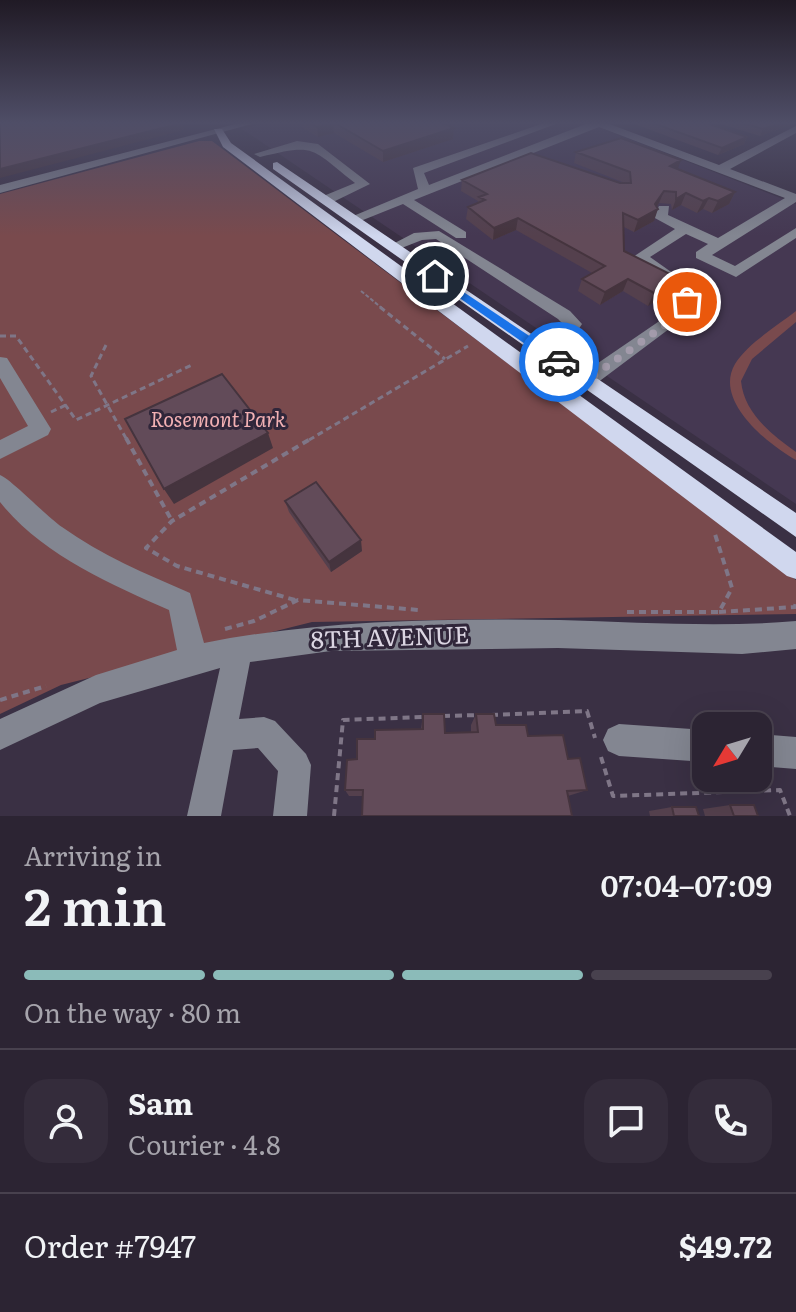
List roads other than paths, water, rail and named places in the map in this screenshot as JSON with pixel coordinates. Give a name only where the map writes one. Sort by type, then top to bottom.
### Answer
[{"type":"main road","points":[[247,160],[796,567]]},
{"type":"main road","points":[[269,160],[796,526]]},
{"type":"main road","points":[[334,226],[353,219]]},
{"type":"main road","points":[[563,395],[586,381]]},
{"type":"street","points":[[0,189],[109,160]]},
{"type":"street","points":[[326,200],[364,184],[333,160]]},
{"type":"street","points":[[425,191],[417,171],[448,160]]},
{"type":"street","points":[[353,219],[504,160]]},
{"type":"street","points":[[697,160],[795,198]]},
{"type":"street","points":[[720,169],[737,160]]},
{"type":"street","points":[[795,198],[701,255],[736,272],[796,231]]},
{"type":"street","points":[[404,199],[463,236]]},
{"type":"street","points":[[664,209],[660,217],[719,244]]},
{"type":"street","points":[[763,217],[796,231]]},
{"type":"street","points":[[586,381],[685,311],[685,289],[640,257],[685,228]]},
{"type":"street","points":[[394,247],[419,236],[439,235],[564,315],[573,324],[568,332],[544,351]]},
{"type":"street","points":[[0,363],[41,429],[0,450]]},
{"type":"street","points":[[0,485],[14,506],[114,573],[181,602],[191,649]]},
{"type":"street","name":"8TH AVENUE","points":[[0,735],[191,649],[238,650],[331,637],[558,634],[742,640],[796,635]]},
{"type":"street","points":[[204,816],[238,650]]},
{"type":"street","points":[[220,736],[264,732],[295,765],[290,816]]},
{"type":"street","points":[[605,744],[692,746]]},
{"type":"street","points":[[772,751],[796,753]]},
{"type":"park label","name":"Rosemont Park","points":[[218,420]]}]
